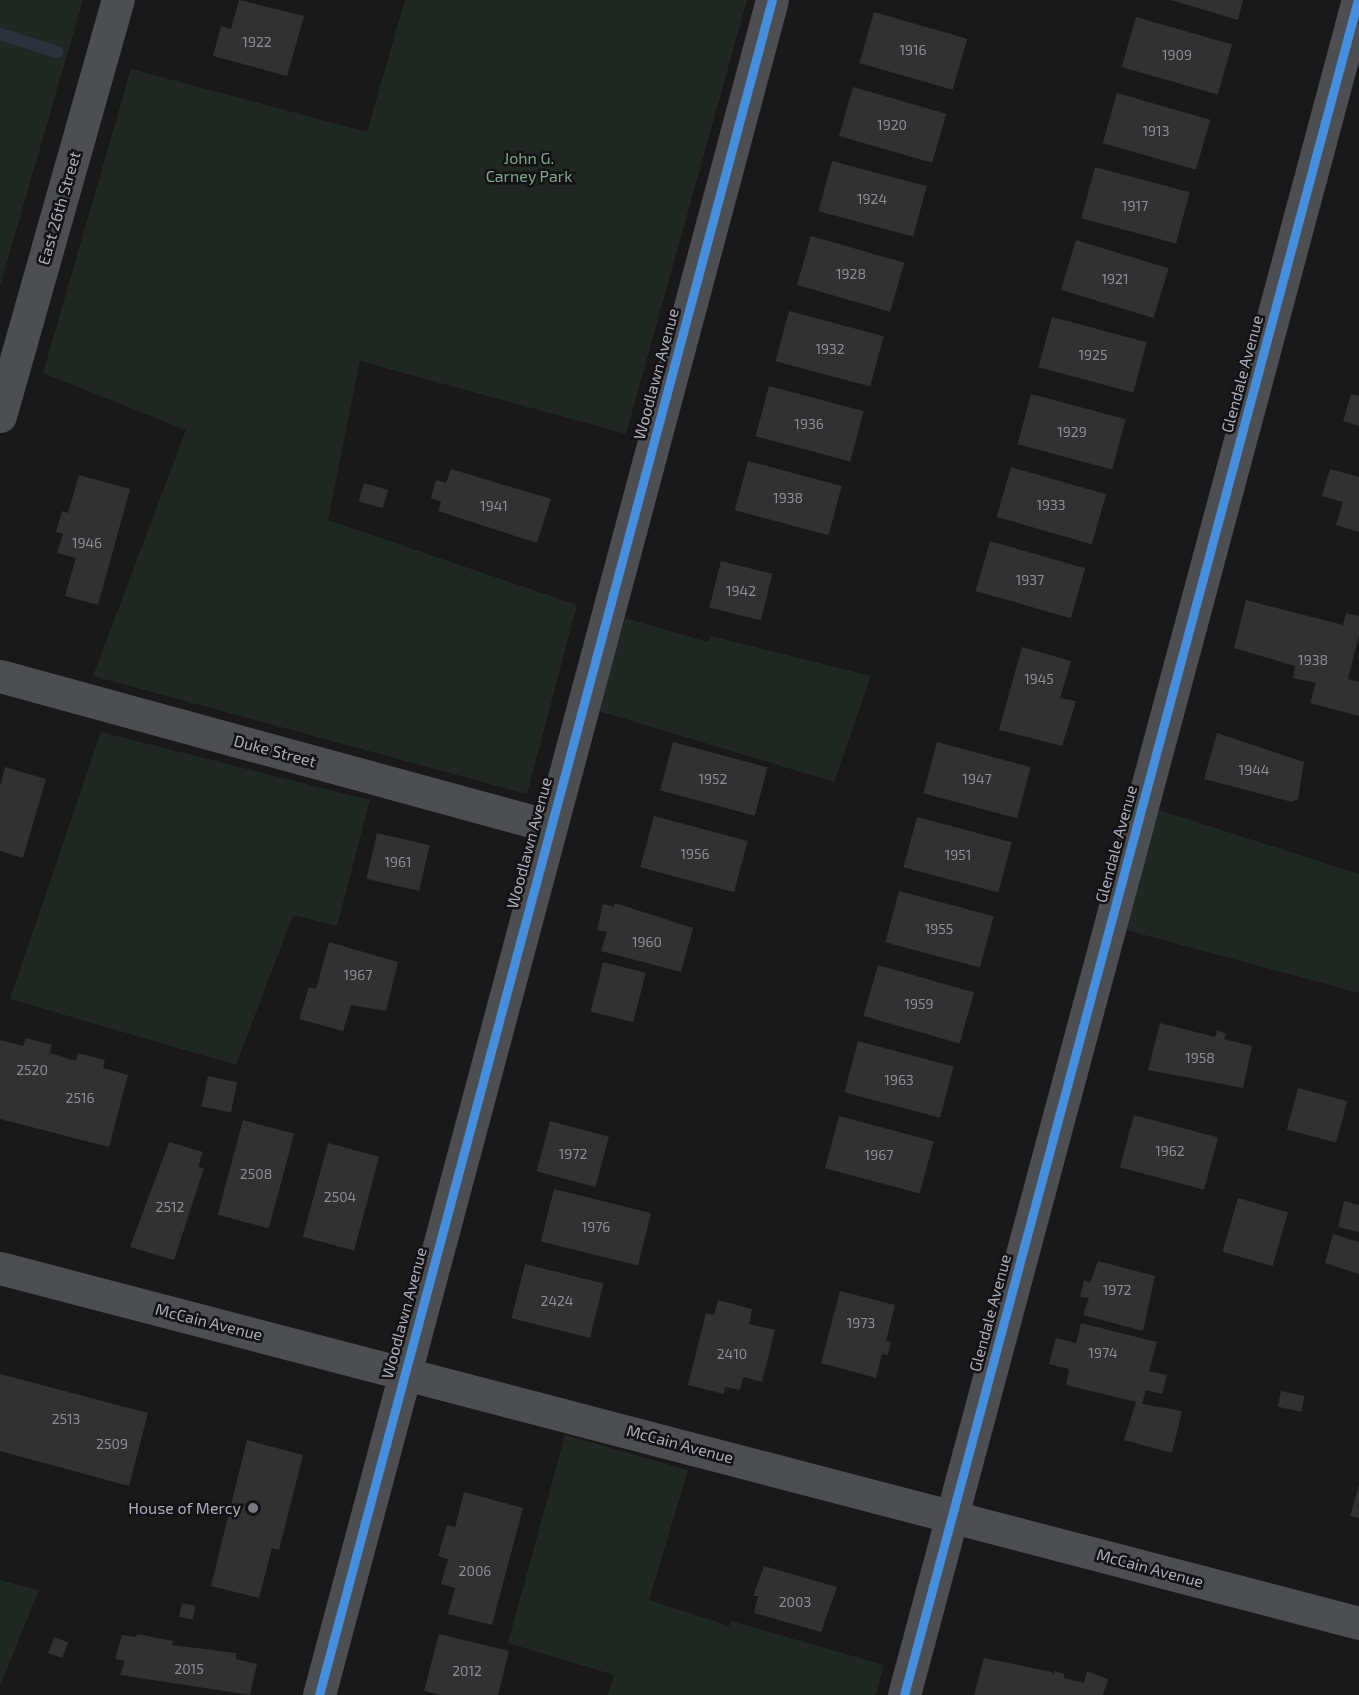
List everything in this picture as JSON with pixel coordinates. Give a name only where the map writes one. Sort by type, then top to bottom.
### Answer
[{"type":"street","name":"East 26th Street","points":[[0,416],[118,0]]},
{"type":"street","name":"Woodlawn Avenue","points":[[319,1695],[403,1372],[772,0]]},
{"type":"street","name":"Glendale Avenue","points":[[904,1695],[1358,0]]},
{"type":"street","name":"Duke Street","points":[[0,676],[549,826]]},
{"type":"street","name":"McCain Avenue","points":[[0,1268],[1359,1623]]},
{"type":"green space","points":[[0,0],[83,0],[0,286]]},
{"type":"green space","name":"John G. Carney Park","points":[[405,0],[747,0],[626,434],[360,361],[328,520],[577,605],[527,794],[93,676],[186,430],[43,373],[131,69],[367,132]]},
{"type":"green space","points":[[625,618],[708,642],[711,636],[871,676],[834,782],[599,711]]},
{"type":"green space","points":[[101,732],[370,800],[337,926],[293,915],[236,1065],[10,999]]},
{"type":"green space","points":[[1156,809],[1359,874],[1359,993],[1126,930]]},
{"type":"green space","points":[[565,1435],[688,1470],[649,1600],[729,1626],[731,1621],[884,1665],[876,1695],[608,1695],[614,1675],[508,1643]]},
{"type":"green space","points":[[0,1580],[39,1590],[0,1686]]},
{"type":"building","points":[[239,0],[304,16],[287,76],[213,56],[221,26],[231,29]]},
{"type":"building","points":[[1171,0],[1243,0],[1238,20]]},
{"type":"building","points":[[874,12],[967,39],[953,90],[859,63]]},
{"type":"building","points":[[1136,17],[1232,45],[1218,95],[1122,67]]},
{"type":"building","points":[[853,87],[946,114],[932,163],[839,136]]},
{"type":"building","points":[[1117,93],[1210,120],[1196,170],[1103,143]]},
{"type":"building","points":[[832,161],[927,186],[913,237],[819,211]]},
{"type":"building","points":[[1095,167],[1190,192],[1176,244],[1081,218]]},
{"type":"building","points":[[811,236],[904,263],[890,312],[797,285]]},
{"type":"building","points":[[1076,240],[1169,268],[1154,318],[1061,290]]},
{"type":"building","points":[[789,311],[884,336],[870,387],[776,361]]},
{"type":"building","points":[[1052,317],[1147,342],[1133,393],[1039,367]]},
{"type":"building","points":[[769,386],[864,411],[850,462],[756,436]]},
{"type":"building","points":[[1031,394],[1126,419],[1112,470],[1018,444]]},
{"type":"building","points":[[1351,394],[1359,396],[1359,426],[1343,421]]},
{"type":"building","points":[[748,461],[842,486],[828,535],[735,510]]},
{"type":"building","points":[[1011,467],[1106,494],[1092,544],[997,517]]},
{"type":"building","points":[[451,469],[551,499],[537,543],[438,511],[441,502],[431,498],[436,480],[446,483]]},
{"type":"building","points":[[1330,469],[1359,477],[1359,532],[1336,525],[1343,502],[1322,496]]},
{"type":"building","points":[[79,475],[130,489],[98,605],[65,596],[76,558],[57,553],[63,534],[56,532],[62,511],[68,513]]},
{"type":"building","points":[[364,483],[388,490],[383,508],[359,501]]},
{"type":"building","points":[[990,541],[1085,568],[1071,618],[976,591]]},
{"type":"building","points":[[721,561],[772,574],[761,620],[709,608]]},
{"type":"building","points":[[1246,600],[1343,625],[1346,613],[1359,616],[1359,634],[1348,679],[1359,682],[1359,716],[1310,703],[1316,683],[1293,678],[1295,666],[1234,648]]},
{"type":"building","points":[[1022,647],[1071,661],[1060,698],[1076,701],[1062,746],[999,730]]},
{"type":"building","points":[[1217,733],[1304,762],[1298,799],[1292,802],[1204,779]]},
{"type":"building","points":[[673,742],[768,767],[755,816],[660,790]]},
{"type":"building","points":[[937,742],[1031,767],[1017,818],[923,793]]},
{"type":"building","points":[[5,767],[46,779],[23,858],[0,851],[0,786]]},
{"type":"building","points":[[654,816],[748,841],[734,892],[640,867]]},
{"type":"building","points":[[917,817],[1012,842],[998,893],[904,867]]},
{"type":"building","points":[[377,833],[430,845],[419,891],[366,879]]},
{"type":"building","points":[[899,891],[994,916],[980,968],[885,942]]},
{"type":"building","points":[[615,903],[693,928],[681,972],[601,951],[607,932],[597,930],[603,904],[614,907]]},
{"type":"building","points":[[329,942],[398,962],[386,1011],[351,1005],[343,1031],[299,1019],[309,987],[316,989]]},
{"type":"building","points":[[603,962],[646,973],[633,1022],[591,1011]]},
{"type":"building","points":[[878,965],[974,993],[960,1044],[863,1016]]},
{"type":"building","points":[[1160,1023],[1215,1037],[1217,1030],[1226,1034],[1224,1039],[1252,1046],[1243,1088],[1148,1070]]},
{"type":"building","points":[[26,1038],[52,1045],[50,1053],[76,1061],[78,1053],[105,1060],[103,1068],[128,1075],[109,1147],[0,1119],[0,1040],[23,1046]]},
{"type":"building","points":[[858,1041],[954,1067],[940,1118],[844,1092]]},
{"type":"building","points":[[208,1076],[237,1082],[231,1113],[202,1106]]},
{"type":"building","points":[[1298,1088],[1347,1101],[1336,1143],[1287,1130]]},
{"type":"building","points":[[1134,1115],[1218,1138],[1204,1190],[1120,1167]]},
{"type":"building","points":[[839,1116],[934,1141],[920,1194],[825,1168]]},
{"type":"building","points":[[243,1120],[294,1134],[269,1228],[218,1215]]},
{"type":"building","points":[[550,1121],[609,1137],[595,1187],[537,1171]]},
{"type":"building","points":[[169,1142],[203,1152],[198,1167],[204,1168],[174,1260],[130,1247]]},
{"type":"building","points":[[328,1143],[379,1157],[354,1250],[303,1237]]},
{"type":"building","points":[[554,1189],[651,1213],[638,1266],[541,1241]]},
{"type":"building","points":[[1238,1198],[1288,1212],[1273,1266],[1223,1252]]},
{"type":"building","points":[[1344,1201],[1359,1205],[1359,1232],[1338,1227]]},
{"type":"building","points":[[1333,1234],[1359,1242],[1359,1274],[1325,1263]]},
{"type":"building","points":[[1098,1261],[1155,1276],[1143,1331],[1083,1315],[1089,1298],[1080,1297],[1084,1280],[1090,1283]]},
{"type":"building","points":[[525,1264],[604,1284],[590,1338],[511,1318]]},
{"type":"building","points":[[840,1291],[895,1305],[886,1341],[891,1342],[888,1355],[882,1354],[876,1378],[821,1363]]},
{"type":"building","points":[[718,1300],[752,1309],[749,1324],[775,1330],[762,1382],[743,1377],[740,1390],[725,1387],[724,1394],[688,1385],[706,1313],[714,1315]]},
{"type":"building","points":[[1081,1323],[1157,1342],[1149,1371],[1167,1375],[1162,1394],[1146,1390],[1142,1404],[1182,1411],[1172,1453],[1124,1440],[1136,1402],[1066,1385],[1069,1369],[1049,1364],[1056,1338],[1076,1343]]},
{"type":"building","points":[[0,1374],[148,1413],[129,1486],[0,1451]]},
{"type":"building","points":[[1281,1391],[1304,1396],[1301,1412],[1278,1407]]},
{"type":"building","points":[[247,1440],[303,1455],[279,1550],[272,1548],[259,1598],[211,1586]]},
{"type":"building","points":[[1359,1485],[1359,1518],[1350,1516]]},
{"type":"building","points":[[464,1492],[523,1508],[492,1625],[448,1614],[455,1588],[441,1584],[448,1559],[438,1556],[447,1525],[455,1527]]},
{"type":"building","points":[[764,1566],[837,1587],[821,1632],[754,1613],[758,1596],[753,1596]]},
{"type":"building","points":[[182,1603],[196,1606],[193,1620],[179,1617]]},
{"type":"building","points":[[137,1634],[173,1641],[172,1645],[236,1653],[236,1659],[257,1664],[250,1695],[120,1675],[125,1661],[115,1659],[122,1635],[136,1637]]},
{"type":"building","points":[[439,1634],[509,1651],[498,1695],[441,1695],[424,1691]]},
{"type":"building","points":[[54,1637],[68,1642],[62,1658],[48,1653]]},
{"type":"building","points":[[984,1658],[1052,1672],[1054,1675],[1055,1671],[1064,1674],[1064,1678],[1084,1683],[1087,1671],[1108,1679],[1103,1695],[974,1695]]},
{"type":"waterway","points":[[0,34],[57,52]]},
{"type":"cycle path","points":[[319,1695],[772,0]]},
{"type":"cycle path","points":[[904,1695],[1358,0]]},
{"type":"place","name":"House of Mercy","points":[[253,1508]]}]
